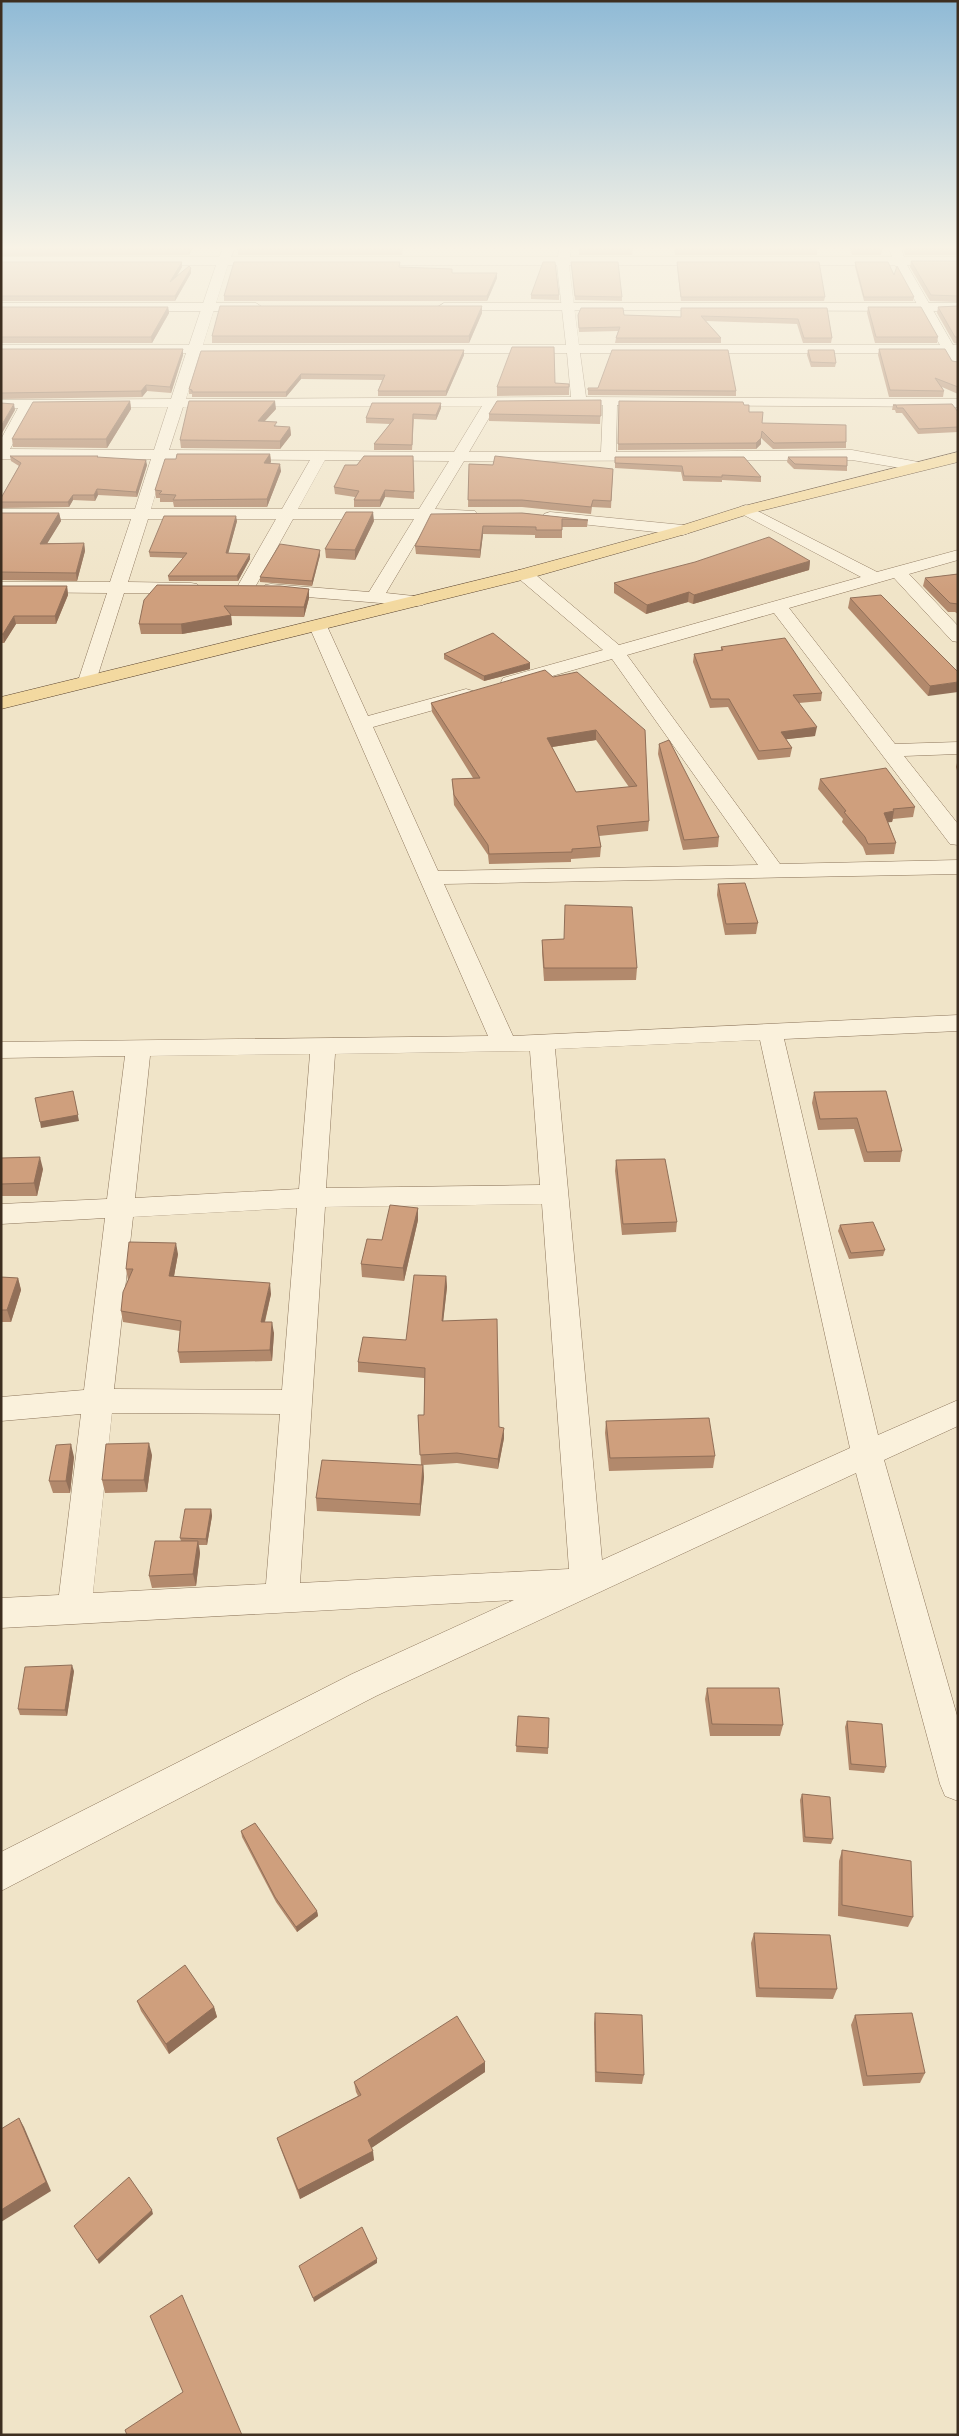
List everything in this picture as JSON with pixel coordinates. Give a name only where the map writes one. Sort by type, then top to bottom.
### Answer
[{"type":"main road","points":[[1,703],[524,574],[746,510],[958,456]]},
{"type":"street","points":[[87,681],[190,362]]},
{"type":"street","points":[[575,362],[579,401]]},
{"type":"street","points":[[375,597],[492,401]]},
{"type":"street","points":[[1,404],[492,401],[958,403]]},
{"type":"street","points":[[608,457],[610,401]]},
{"type":"street","points":[[28,404],[1,453],[608,457],[852,455],[919,466]]},
{"type":"street","points":[[245,589],[320,456]]},
{"type":"street","points":[[746,510],[875,578]]},
{"type":"street","points":[[1,514],[483,514]]},
{"type":"street","points":[[531,515],[682,530]]},
{"type":"street","points":[[362,724],[958,555]]},
{"type":"street","points":[[898,572],[958,637]]},
{"type":"street","points":[[524,574],[616,652],[774,871]]},
{"type":"street","points":[[1,587],[205,588]]},
{"type":"street","points":[[225,589],[281,589],[417,601]]},
{"type":"street","points":[[778,606],[958,839]]},
{"type":"street","points":[[318,626],[504,1044]]},
{"type":"street","points":[[889,750],[958,748]]},
{"type":"street","points":[[431,878],[958,867]]},
{"type":"street","points":[[1,1050],[504,1044],[958,1024]]},
{"type":"street","points":[[770,1032],[866,1454],[958,1784]]},
{"type":"street","points":[[542,1042],[587,1582]]},
{"type":"street","points":[[282,1598],[323,1046]]},
{"type":"street","points":[[74,1610],[138,1049]]},
{"type":"street","points":[[1,1214],[312,1198],[555,1194]]},
{"type":"street","points":[[1,1409],[98,1401],[297,1402]]},
{"type":"street","points":[[1,1872],[364,1685],[958,1412]]},
{"type":"street","points":[[1,1613],[587,1582]]},
{"type":"building","points":[[1,362],[179,362],[170,387],[146,385],[141,391],[1,393]]},
{"type":"building","points":[[198,362],[459,362],[446,391],[378,391],[385,375],[301,374],[286,392],[192,392],[189,389]]},
{"type":"building","points":[[506,362],[554,362],[555,383],[569,384],[569,387],[497,387]]},
{"type":"building","points":[[608,362],[730,362],[736,391],[588,390],[588,388],[598,388]]},
{"type":"building","points":[[811,362],[836,362],[836,363]]},
{"type":"building","points":[[882,362],[958,362],[958,387],[935,378],[944,391],[890,390]]},
{"type":"building","points":[[601,400],[601,416],[489,414],[497,401]]},
{"type":"building","points":[[130,401],[106,439],[12,439],[33,402]]},
{"type":"building","points":[[189,401],[275,401],[258,421],[277,422],[274,426],[290,427],[280,441],[180,440]]},
{"type":"building","points":[[619,401],[743,402],[744,405],[749,405],[749,412],[763,412],[762,423],[846,425],[846,442],[774,443],[762,431],[761,438],[756,443],[618,444]]},
{"type":"building","points":[[1,403],[14,404],[1,426]]},
{"type":"building","points":[[372,403],[441,403],[436,415],[413,414],[412,445],[374,444],[394,419],[366,418]]},
{"type":"building","points":[[952,404],[958,412],[958,427],[919,429],[903,408],[897,408],[896,405],[893,405]]},
{"type":"building","points":[[177,454],[270,454],[264,463],[280,464],[267,499],[173,500],[176,495],[159,494],[162,491],[155,490],[165,459],[176,459]]},
{"type":"building","points":[[10,456],[98,456],[146,460],[136,492],[97,489],[94,495],[73,495],[68,502],[1,502],[1,498],[21,463]]},
{"type":"building","points":[[364,456],[413,456],[414,492],[385,490],[380,500],[354,500],[359,491],[334,487],[345,465],[357,465]]},
{"type":"building","points":[[495,456],[613,469],[611,501],[593,500],[591,507],[522,500],[468,500],[469,464],[493,465]]},
{"type":"building","points":[[615,457],[744,457],[761,477],[684,476],[682,466],[615,463]]},
{"type":"building","points":[[788,457],[847,457],[847,466],[795,464]]},
{"type":"building","points":[[346,512],[373,512],[355,550],[325,549]]},
{"type":"building","points":[[1,513],[59,513],[40,544],[84,543],[76,573],[1,572]]},
{"type":"building","points":[[522,513],[588,520],[562,519],[562,530],[536,530],[536,527],[483,526],[480,550],[415,546],[431,514]]},
{"type":"building","points":[[164,516],[236,516],[226,553],[250,554],[237,576],[168,576],[187,553],[149,552]]},
{"type":"building","points":[[769,537],[810,561],[694,595],[689,592],[647,605],[614,583],[695,562]]},
{"type":"building","points":[[280,544],[320,550],[312,581],[260,577]]},
{"type":"building","points":[[958,574],[958,604],[950,603],[925,578]]},
{"type":"building","points":[[157,585],[280,586],[309,589],[304,607],[224,606],[231,615],[181,624],[139,624],[144,600]]},
{"type":"building","points":[[1,586],[67,586],[55,616],[14,616],[3,634],[1,634]]},
{"type":"building","points":[[881,595],[958,672],[958,682],[930,686],[850,598]]},
{"type":"building","points":[[493,633],[530,663],[484,676],[444,654]]},
{"type":"building","points":[[785,638],[822,693],[793,695],[817,727],[781,732],[792,748],[759,751],[729,699],[711,699],[694,654],[723,650],[721,647]]},
{"type":"building","points":[[545,670],[553,677],[577,672],[645,730],[649,821],[597,826],[601,847],[572,849],[572,852],[489,854],[488,845],[454,795],[452,779],[480,778],[431,703]],"holes":[[[596,730],[637,786],[576,792],[547,738]]]},
{"type":"building","points":[[669,740],[719,837],[684,840],[659,744]]},
{"type":"building","points":[[886,768],[915,807],[893,809],[894,811],[884,813],[896,843],[868,844],[865,837],[844,812],[846,811],[820,779]]},
{"type":"building","points":[[745,883],[758,923],[726,924],[718,884]]},
{"type":"building","points":[[565,905],[632,907],[637,968],[544,968],[542,940],[564,939]]},
{"type":"building","points":[[73,1091],[78,1115],[40,1122],[35,1098]]},
{"type":"building","points":[[886,1091],[902,1151],[867,1152],[857,1118],[820,1119],[814,1092]]},
{"type":"building","points":[[40,1157],[34,1183],[1,1184],[1,1158]]},
{"type":"building","points":[[665,1159],[677,1222],[623,1224],[616,1160]]},
{"type":"building","points":[[390,1205],[418,1208],[403,1268],[361,1264],[367,1239],[382,1240]]},
{"type":"building","points":[[873,1222],[885,1250],[851,1253],[840,1225]]},
{"type":"building","points":[[129,1242],[176,1243],[169,1276],[270,1283],[261,1322],[272,1322],[270,1350],[178,1352],[181,1321],[121,1311],[123,1292],[133,1269],[126,1269]]},
{"type":"building","points":[[414,1275],[446,1276],[442,1321],[497,1319],[499,1427],[504,1428],[498,1459],[457,1453],[420,1455],[418,1415],[424,1415],[425,1368],[358,1362],[363,1337],[406,1340]]},
{"type":"building","points":[[1,1277],[18,1278],[7,1310],[1,1310]]},
{"type":"building","points":[[709,1418],[715,1456],[610,1458],[606,1421]]},
{"type":"building","points":[[149,1443],[144,1480],[102,1480],[106,1444]]},
{"type":"building","points":[[71,1444],[66,1481],[49,1481],[56,1445]]},
{"type":"building","points":[[322,1460],[423,1465],[420,1504],[316,1498]]},
{"type":"building","points":[[185,1509],[211,1509],[206,1539],[180,1538]]},
{"type":"building","points":[[155,1541],[198,1541],[193,1574],[149,1576]]},
{"type":"building","points":[[72,1665],[65,1710],[18,1709],[25,1667]]},
{"type":"building","points":[[707,1688],[779,1688],[783,1725],[712,1724]]},
{"type":"building","points":[[518,1716],[549,1718],[548,1748],[516,1746]]},
{"type":"building","points":[[847,1721],[882,1724],[886,1767],[851,1764]]},
{"type":"building","points":[[802,1794],[830,1797],[833,1839],[805,1837]]},
{"type":"building","points":[[255,1823],[317,1911],[296,1927],[275,1897],[241,1831]]},
{"type":"building","points":[[842,1850],[911,1861],[913,1917],[842,1905]]},
{"type":"building","points":[[754,1933],[830,1935],[837,1989],[759,1988]]},
{"type":"building","points":[[185,1965],[214,2007],[166,2044],[137,2001]]},
{"type":"building","points":[[595,2013],[642,2015],[644,2075],[596,2072]]},
{"type":"building","points":[[912,2013],[925,2073],[867,2076],[855,2015]]},
{"type":"building","points":[[457,2016],[485,2062],[368,2140],[373,2151],[298,2190],[277,2138],[361,2095],[354,2082]]},
{"type":"building","points":[[19,2118],[46,2182],[1,2210],[1,2129]]},
{"type":"building","points":[[129,2177],[152,2210],[97,2260],[74,2226]]},
{"type":"building","points":[[362,2227],[377,2259],[313,2298],[299,2266]]},
{"type":"building","points":[[182,2295],[242,2435],[127,2435],[125,2430],[183,2392],[150,2316]]}]
